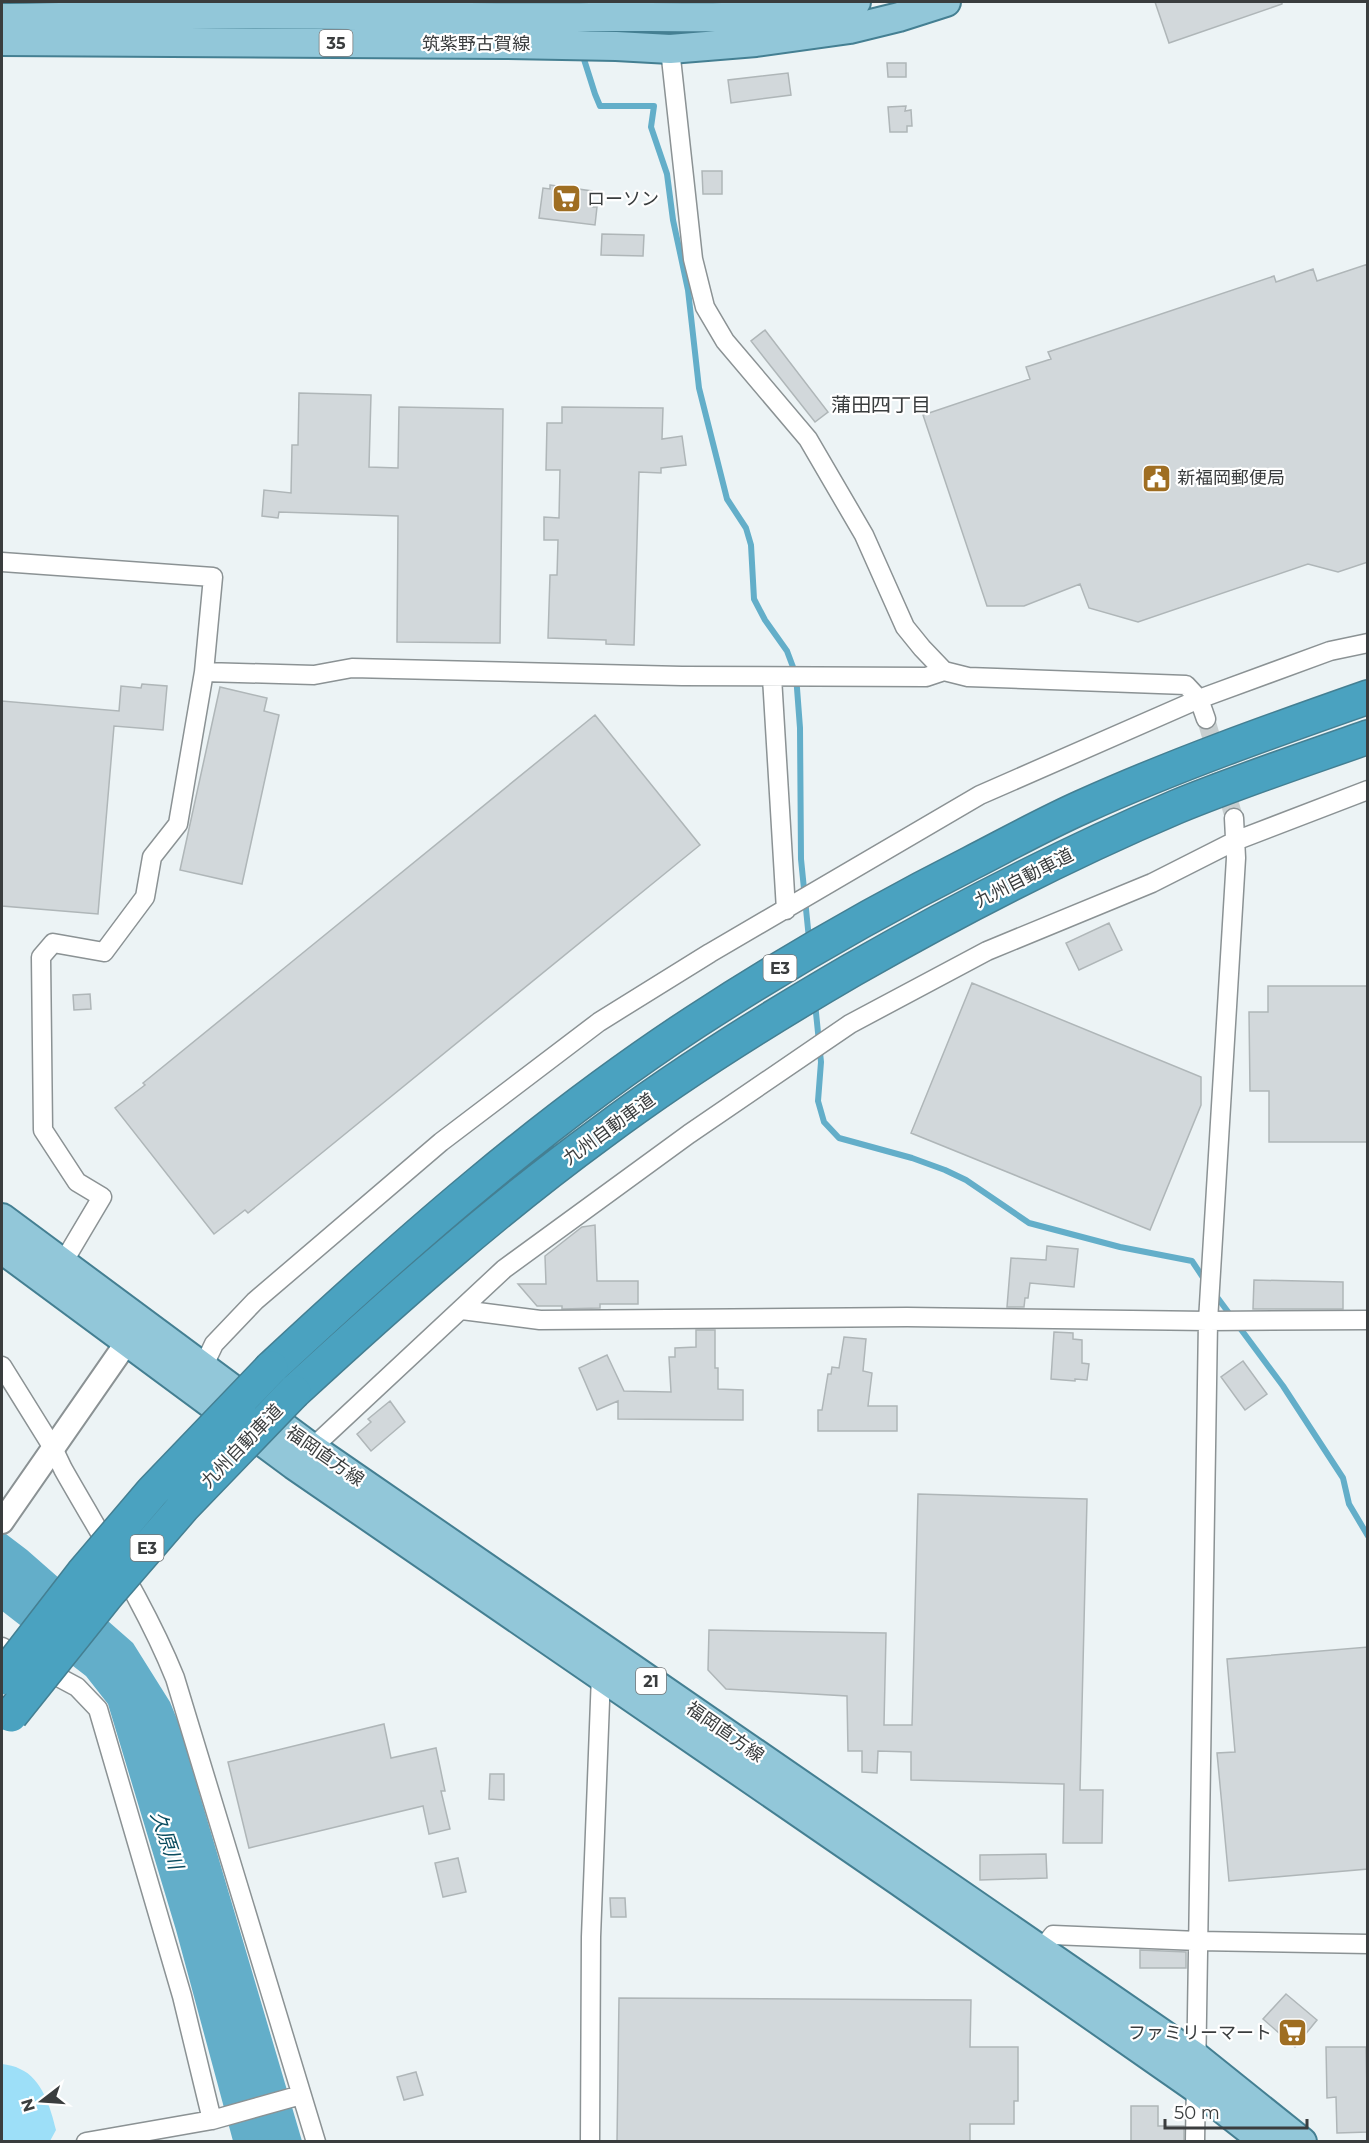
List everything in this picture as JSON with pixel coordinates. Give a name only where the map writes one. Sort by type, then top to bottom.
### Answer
[{"type":"highway","name":"九州自動車道","points":[[2,1678],[83,1573],[152,1492],[271,1368],[419,1234],[581,1102],[692,1024],[779,969],[888,905],[1080,808],[1241,742],[1368,697]]},
{"type":"highway","name":"九州自動車道","points":[[6,1722],[107,1595],[184,1506],[294,1392],[366,1325],[524,1191],[602,1131],[711,1056],[908,938],[1094,843],[1178,806],[1368,737]]},
{"type":"main road","name":"筑紫野古賀線","points":[[2,18],[214,14],[506,19],[614,17],[658,10],[743,16],[839,6],[856,2]]},
{"type":"main road","name":"筑紫野古賀線","points":[[2,41],[504,44],[670,49],[756,42],[850,29],[946,2]]},
{"type":"main road","name":"福岡直方線","points":[[2,1218],[56,1275],[134,1332],[294,1465],[1196,2088],[1265,2142]]},
{"type":"main road","name":"福岡直方線","points":[[2,1249],[56,1275]]},
{"type":"main road","name":"福岡直方線","points":[[134,1332],[203,1367],[312,1448],[1196,2057],[1302,2142]]},
{"type":"street","points":[[658,10],[670,49],[693,259],[705,307],[725,341],[808,440],[864,535],[905,627],[921,648],[944,670],[968,677],[1186,685],[1199,699],[1206,719]]},
{"type":"street","points":[[2,562],[213,577],[204,672],[178,824],[152,857],[145,897],[104,952],[53,943],[41,957],[43,1130],[77,1182],[102,1197],[56,1275]]},
{"type":"street","points":[[203,1367],[214,1344],[255,1301],[441,1142],[599,1022],[710,953],[980,795],[1199,699],[1330,651],[1368,643]]},
{"type":"street","points":[[204,672],[314,675],[352,668],[682,676],[926,678],[944,670]]},
{"type":"street","points":[[772,677],[786,910]]},
{"type":"street","points":[[312,1448],[513,1263],[689,1134],[850,1024],[987,951],[1152,883],[1234,841],[1368,790]]},
{"type":"street","points":[[1195,2142],[1208,1321],[1236,870],[1234,818]]},
{"type":"street","points":[[462,1310],[540,1320],[907,1317],[1208,1321],[1368,1320]]},
{"type":"street","points":[[7,1514],[134,1332]]},
{"type":"street","points":[[2,1366],[53,1448],[139,1601],[160,1641],[175,1678],[294,2097],[316,2142]]},
{"type":"street","points":[[2,1647],[77,1687],[98,1709],[182,1996],[212,2120]]},
{"type":"street","points":[[590,2142],[591,1937],[601,1675]]},
{"type":"street","points":[[1040,1951],[1053,1935],[1198,1941],[1368,1944]]},
{"type":"street","points":[[86,2142],[212,2120],[294,2097]]},
{"type":"shaded area","points":[[2,2064],[28,2073],[40,2087],[56,2130],[50,2141],[2,2141]]},
{"type":"water","name":"久原川","points":[[2,1531],[27,1550],[133,1643],[170,1702],[179,1724],[302,2141],[233,2141],[176,1930],[108,1704],[86,1676],[2,1611]]},
{"type":"building","points":[[1155,2],[1282,2],[1282,4],[1169,43]]},
{"type":"building","points":[[887,63],[906,63],[906,77],[888,77]]},
{"type":"building","points":[[788,73],[791,95],[731,103],[728,80]]},
{"type":"building","points":[[906,106],[905,111],[911,110],[912,126],[907,126],[907,132],[890,132],[888,107]]},
{"type":"building","points":[[702,171],[722,171],[722,194],[703,194]]},
{"type":"building","name":"ローソン","points":[[550,185],[592,191],[590,207],[597,207],[595,225],[539,218],[543,188],[550,189]]},
{"type":"building","points":[[602,234],[644,235],[643,256],[601,255]]},
{"type":"building","name":"新福岡郵便局","points":[[1368,264],[1368,562],[1338,572],[1308,564],[1138,622],[1089,608],[1080,584],[1024,606],[987,606],[923,415],[1030,379],[1026,367],[1051,359],[1048,352],[1274,276],[1276,282],[1313,269],[1317,281]]},
{"type":"building","points":[[765,330],[828,412],[815,422],[751,341]]},
{"type":"building","points":[[299,393],[371,395],[369,467],[398,468],[399,407],[503,409],[500,643],[397,642],[398,516],[279,512],[278,518],[262,516],[264,490],[291,493],[292,445],[298,445]]},
{"type":"building","points":[[562,407],[663,408],[662,439],[682,436],[686,465],[661,468],[661,473],[639,472],[634,645],[606,644],[606,640],[548,638],[550,575],[557,575],[558,540],[544,540],[544,517],[559,518],[560,470],[546,470],[547,423],[562,423]]},
{"type":"building","points":[[142,684],[167,686],[163,730],[114,726],[98,914],[2,906],[2,701],[119,711],[121,686],[141,688]]},
{"type":"building","points":[[220,687],[267,698],[264,711],[279,715],[242,884],[180,870]]},
{"type":"building","points":[[595,715],[700,845],[248,1213],[245,1210],[214,1234],[115,1108]]},
{"type":"building","points":[[1109,923],[1122,950],[1079,970],[1066,943]]},
{"type":"building","points":[[972,983],[1201,1077],[1201,1105],[1150,1230],[911,1133]]},
{"type":"building","points":[[1268,986],[1368,986],[1368,1142],[1269,1142],[1269,1091],[1250,1091],[1249,1012],[1268,1012]]},
{"type":"building","points":[[90,994],[91,1009],[74,1010],[73,995]]},
{"type":"building","points":[[595,1225],[597,1281],[638,1281],[638,1304],[600,1304],[600,1308],[562,1309],[562,1306],[537,1306],[518,1284],[546,1284],[545,1256],[582,1227]]},
{"type":"building","points":[[1047,1246],[1078,1249],[1074,1287],[1030,1283],[1024,1307],[1007,1307],[1011,1258],[1046,1260]]},
{"type":"building","points":[[1254,1280],[1343,1282],[1343,1309],[1253,1309]]},
{"type":"building","points":[[696,1330],[715,1330],[715,1368],[718,1368],[718,1389],[743,1390],[743,1420],[618,1419],[618,1401],[597,1410],[579,1368],[607,1355],[624,1391],[671,1392],[669,1357],[675,1357],[675,1348],[696,1347]]},
{"type":"building","points":[[1054,1332],[1073,1333],[1073,1339],[1082,1340],[1082,1363],[1089,1364],[1087,1380],[1051,1379]]},
{"type":"building","points":[[844,1337],[866,1339],[863,1371],[872,1373],[868,1406],[897,1406],[897,1431],[818,1431],[818,1410],[822,1410],[828,1374],[831,1374],[832,1367],[839,1368]]},
{"type":"building","points":[[1243,1361],[1267,1394],[1245,1410],[1221,1377]]},
{"type":"building","points":[[390,1401],[405,1422],[371,1451],[357,1434],[371,1422],[368,1419]]},
{"type":"building","points":[[918,1494],[1087,1499],[1080,1790],[1103,1790],[1102,1843],[1063,1843],[1064,1784],[911,1780],[911,1752],[878,1751],[877,1773],[862,1772],[862,1751],[848,1751],[847,1696],[726,1689],[708,1670],[709,1630],[886,1633],[884,1725],[912,1725]]},
{"type":"building","points":[[1368,1647],[1368,1869],[1229,1881],[1217,1753],[1235,1752],[1227,1659]]},
{"type":"building","points":[[384,1724],[391,1758],[436,1748],[445,1791],[441,1791],[450,1829],[429,1834],[423,1806],[249,1848],[228,1762]]},
{"type":"building","points":[[490,1774],[504,1774],[504,1800],[489,1799]]},
{"type":"building","points":[[1046,1854],[1047,1878],[980,1880],[980,1855]]},
{"type":"building","points":[[458,1858],[466,1892],[443,1897],[435,1863]]},
{"type":"building","points":[[610,1898],[625,1898],[626,1917],[611,1917]]},
{"type":"building","points":[[1140,1950],[1186,1952],[1186,1968],[1140,1968]]},
{"type":"building","name":"ファミリーマート","points":[[1286,1994],[1317,2020],[1295,2047],[1263,2019]]},
{"type":"building","points":[[619,1998],[971,2000],[970,2047],[1018,2047],[1018,2101],[1014,2101],[1014,2124],[970,2124],[970,2142],[617,2142]]},
{"type":"building","points":[[1326,2047],[1366,2047],[1368,2132],[1337,2133],[1336,2097],[1327,2098]]},
{"type":"building","points":[[416,2072],[423,2095],[404,2100],[397,2077]]},
{"type":"building","points":[[1131,2106],[1158,2106],[1158,2126],[1184,2126],[1184,2142],[1131,2142]]},
{"type":"waterway","points":[[582,53],[600,106],[654,106],[651,127],[667,174],[673,220],[688,290],[699,388],[727,499],[746,528],[751,545],[754,599],[765,620],[787,651],[796,675],[800,728],[801,859],[809,939]]},
{"type":"waterway","points":[[815,1003],[821,1062],[818,1101],[824,1122],[839,1138],[912,1158],[945,1170],[966,1180],[1029,1223],[1120,1247],[1192,1261],[1206,1282]]},
{"type":"waterway","points":[[1214,1293],[1283,1386],[1343,1478],[1349,1504],[1368,1536]]},
{"type":"tunnel","points":[[1206,719],[1234,818]]},
{"type":"place","name":"ローソン","points":[[566,199]]},
{"type":"place","name":"新福岡郵便局","points":[[1156,478]]},
{"type":"place","name":"ファミリーマート","points":[[1293,2033]]},
{"type":"district","name":"蒲田四丁目","points":[[881,405]]}]
